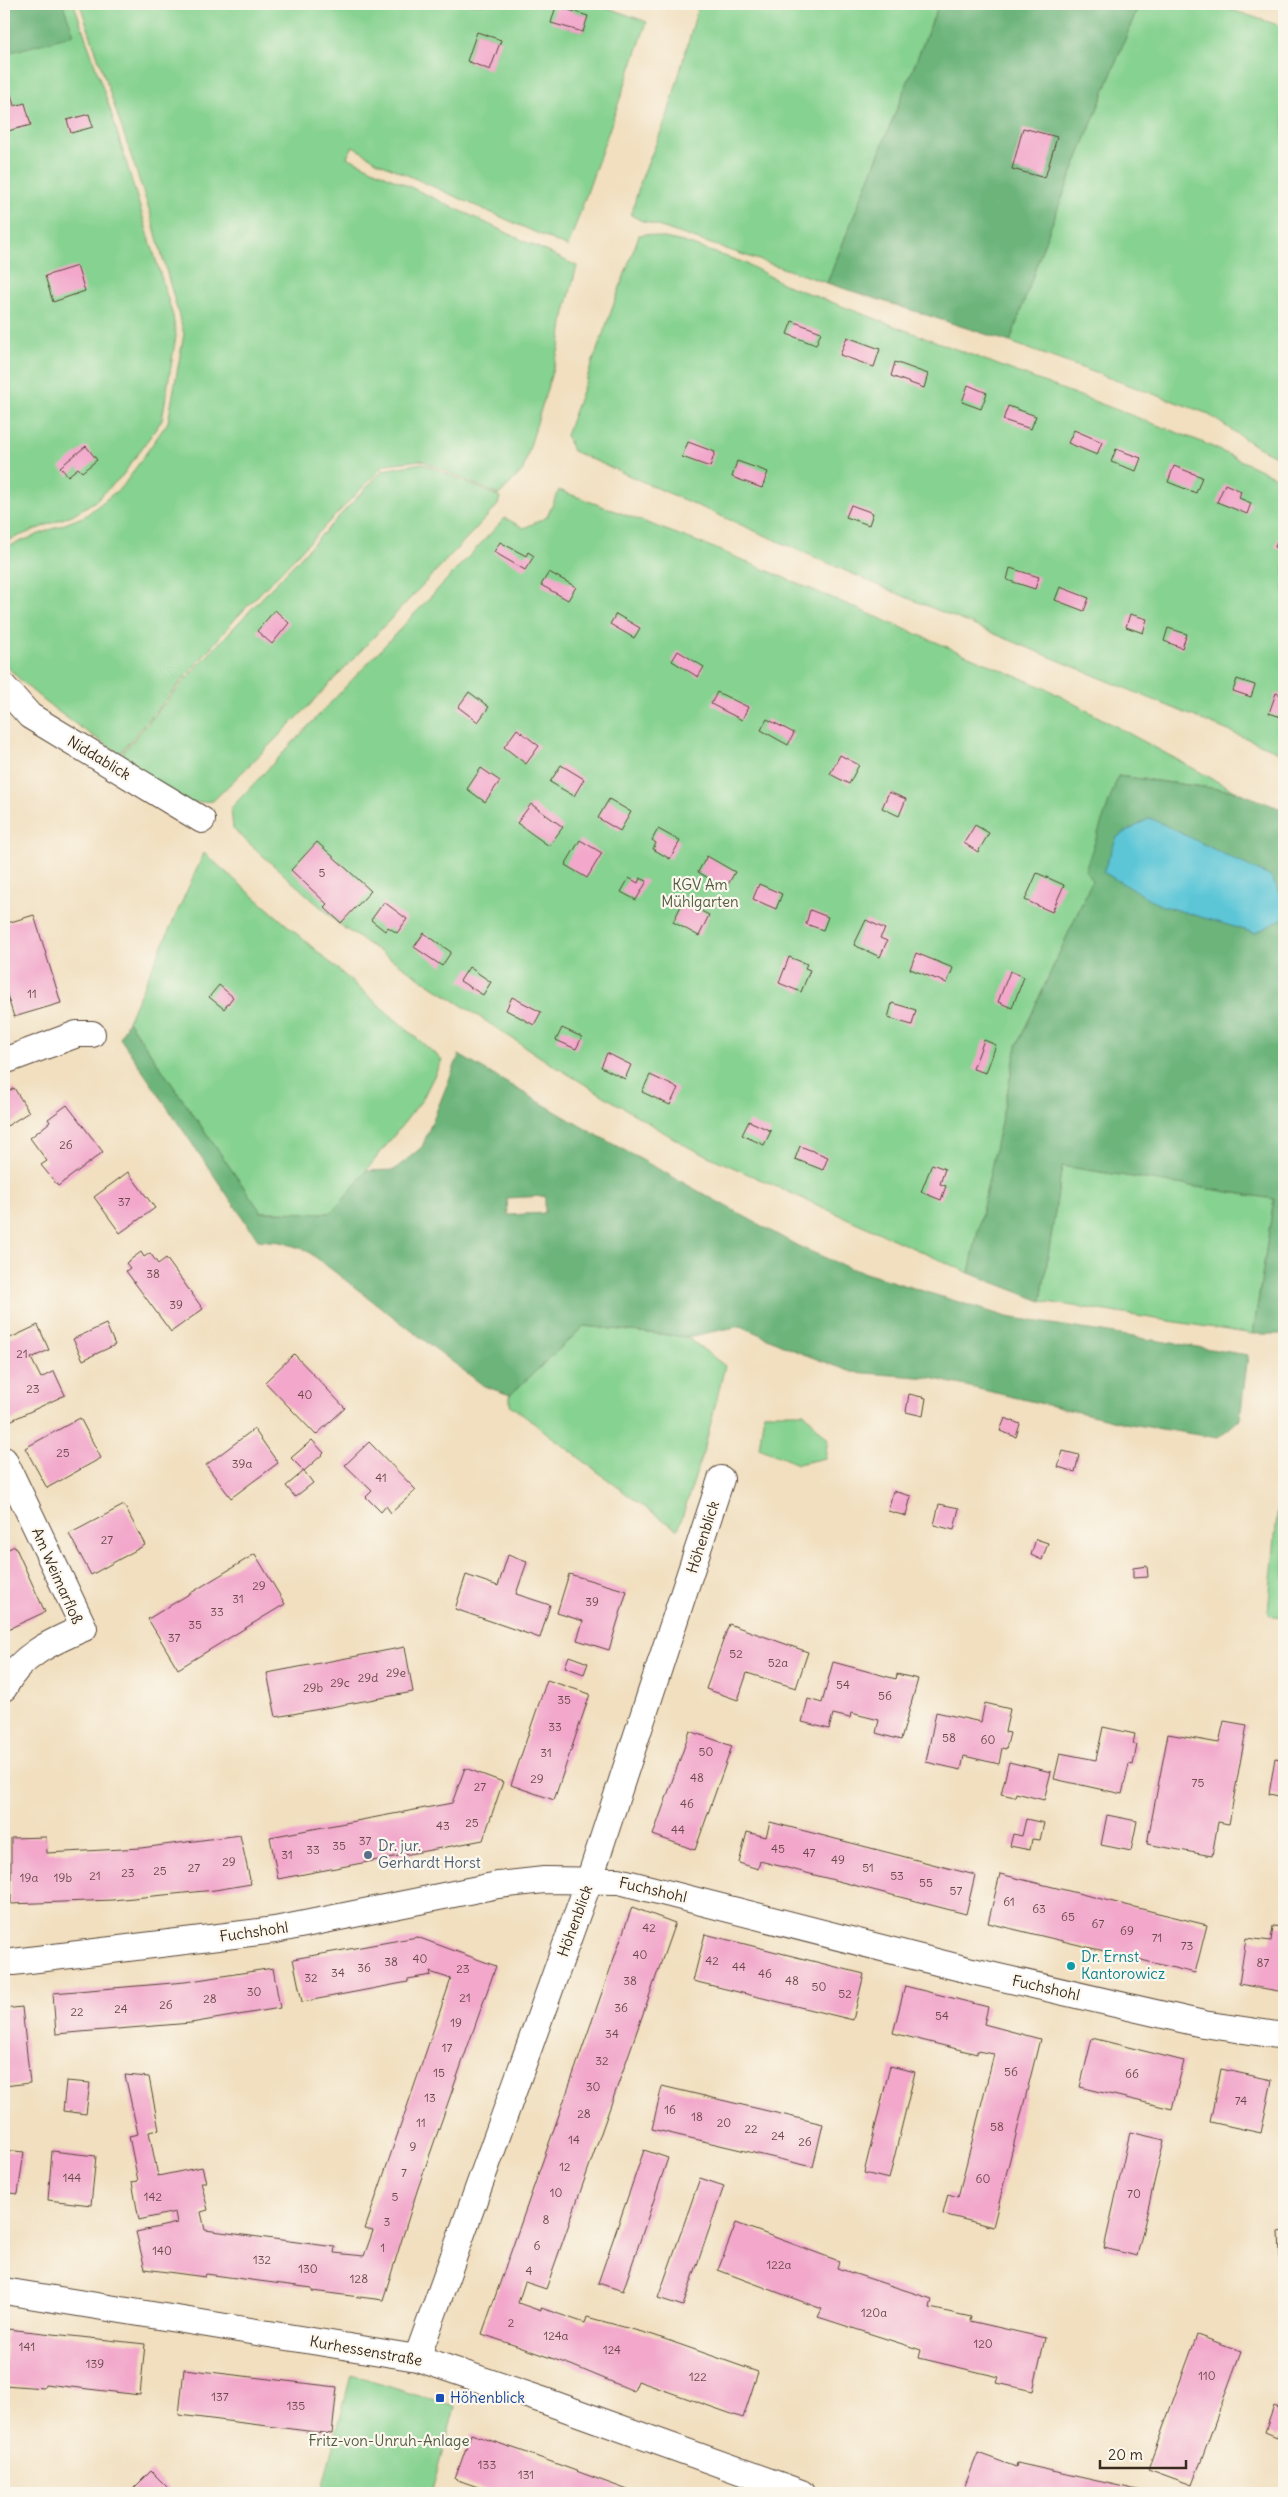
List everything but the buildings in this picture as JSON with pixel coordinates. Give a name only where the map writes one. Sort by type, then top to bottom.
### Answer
[{"type":"street","name":"Niddablick","points":[[4,687],[30,716],[202,820]]},
{"type":"street","points":[[4,1061],[77,1034],[92,1034]]},
{"type":"street","name":"Am Weimarfloß","points":[[4,1460],[84,1628],[45,1644],[10,1676],[4,1688]]},
{"type":"street","name":"Höhenblick","points":[[417,2358],[589,1881],[721,1480]]},
{"type":"street","name":"Fuchshohl","points":[[13,1962],[275,1930],[498,1885],[544,1880],[619,1881],[972,1971],[1203,2024],[1284,2036]]},
{"type":"street","name":"Kurhessenstraße","points":[[4,2292],[417,2358],[741,2483],[800,2493]]},
{"type":"green space","points":[[4,4],[74,4],[109,106],[173,316],[176,336],[162,420],[122,476],[94,502],[72,515],[4,542]]},
{"type":"green space","points":[[4,4],[63,4],[74,35],[4,54]]},
{"type":"green space","points":[[80,4],[597,4],[647,22],[568,247],[378,162],[353,146],[347,157],[577,266],[564,316],[560,345],[523,470],[499,495],[421,460],[385,464],[236,618],[120,753],[58,712],[30,689],[4,663],[4,548],[85,516],[123,486],[168,422],[184,334],[150,212]],"holes":[[[557,7],[587,16],[583,32],[552,22]],[[477,32],[500,40],[490,69],[467,61]]]},
{"type":"green space","points":[[699,4],[939,4],[827,283],[640,220],[631,215],[641,180],[667,117]]},
{"type":"green space","points":[[939,4],[1139,4],[1045,241],[1010,342],[827,283]]},
{"type":"green space","points":[[1139,4],[1214,4],[1284,27],[1284,460],[1254,445],[1206,413],[1010,342],[1045,241]]},
{"type":"green space","points":[[646,234],[683,242],[745,263],[786,285],[1202,442],[1284,481],[1284,754],[896,593],[573,451],[566,435],[639,235]]},
{"type":"green space","points":[[422,463],[500,497],[498,505],[305,710],[213,801],[190,803],[123,760],[123,752],[191,673],[383,470]]},
{"type":"green space","name":"KGV Am Mühlgarten","points":[[559,490],[714,548],[1049,690],[1235,791],[1118,776],[1092,881],[1017,1046],[969,1273],[690,1148],[548,1062],[344,928],[233,829],[231,808],[505,518],[524,528],[547,517]]},
{"type":"green space","points":[[1118,776],[1235,791],[1284,810],[1284,1334],[1253,1334],[1274,1199],[1062,1166],[1041,1301],[969,1273],[1017,1046],[1092,881],[1085,870]]},
{"type":"green space","points":[[204,853],[442,1060],[422,1100],[343,1200],[330,1213],[261,1212],[128,1021]]},
{"type":"green space","points":[[128,1021],[261,1212],[330,1213],[366,1171],[394,1170],[422,1147],[459,1055],[584,1128],[798,1246],[849,1268],[1007,1317],[1248,1355],[1240,1419],[1218,1438],[1130,1424],[931,1378],[852,1372],[798,1352],[741,1326],[687,1337],[584,1326],[510,1395],[484,1386],[306,1250],[281,1242],[258,1240],[120,1038]],"holes":[[[545,1196],[545,1213],[508,1215],[507,1198]]]},
{"type":"green space","points":[[1062,1166],[1274,1199],[1253,1334],[1041,1301]]},
{"type":"green space","points":[[584,1326],[687,1337],[725,1366],[705,1446],[678,1530],[636,1501],[510,1405],[510,1395]]},
{"type":"green space","points":[[764,1413],[804,1413],[828,1439],[825,1458],[798,1464],[759,1448]]},
{"type":"green space","points":[[1284,1440],[1284,1618],[1273,1617],[1268,1612]]},
{"type":"green space","name":"Fritz-von-Unruh-Anlage","points":[[351,2375],[455,2407],[431,2493],[321,2493]]},
{"type":"water","points":[[1150,818],[1271,877],[1284,900],[1284,918],[1255,933],[1160,905],[1103,872],[1117,837]]},
{"type":"place","name":"Dr. jur. Gerhardt Horst","points":[[368,1855]]},
{"type":"place","name":"Dr. Ernst Kantorowicz","points":[[1071,1966]]},
{"type":"place","name":"Höhenblick","points":[[440,2398]]}]
